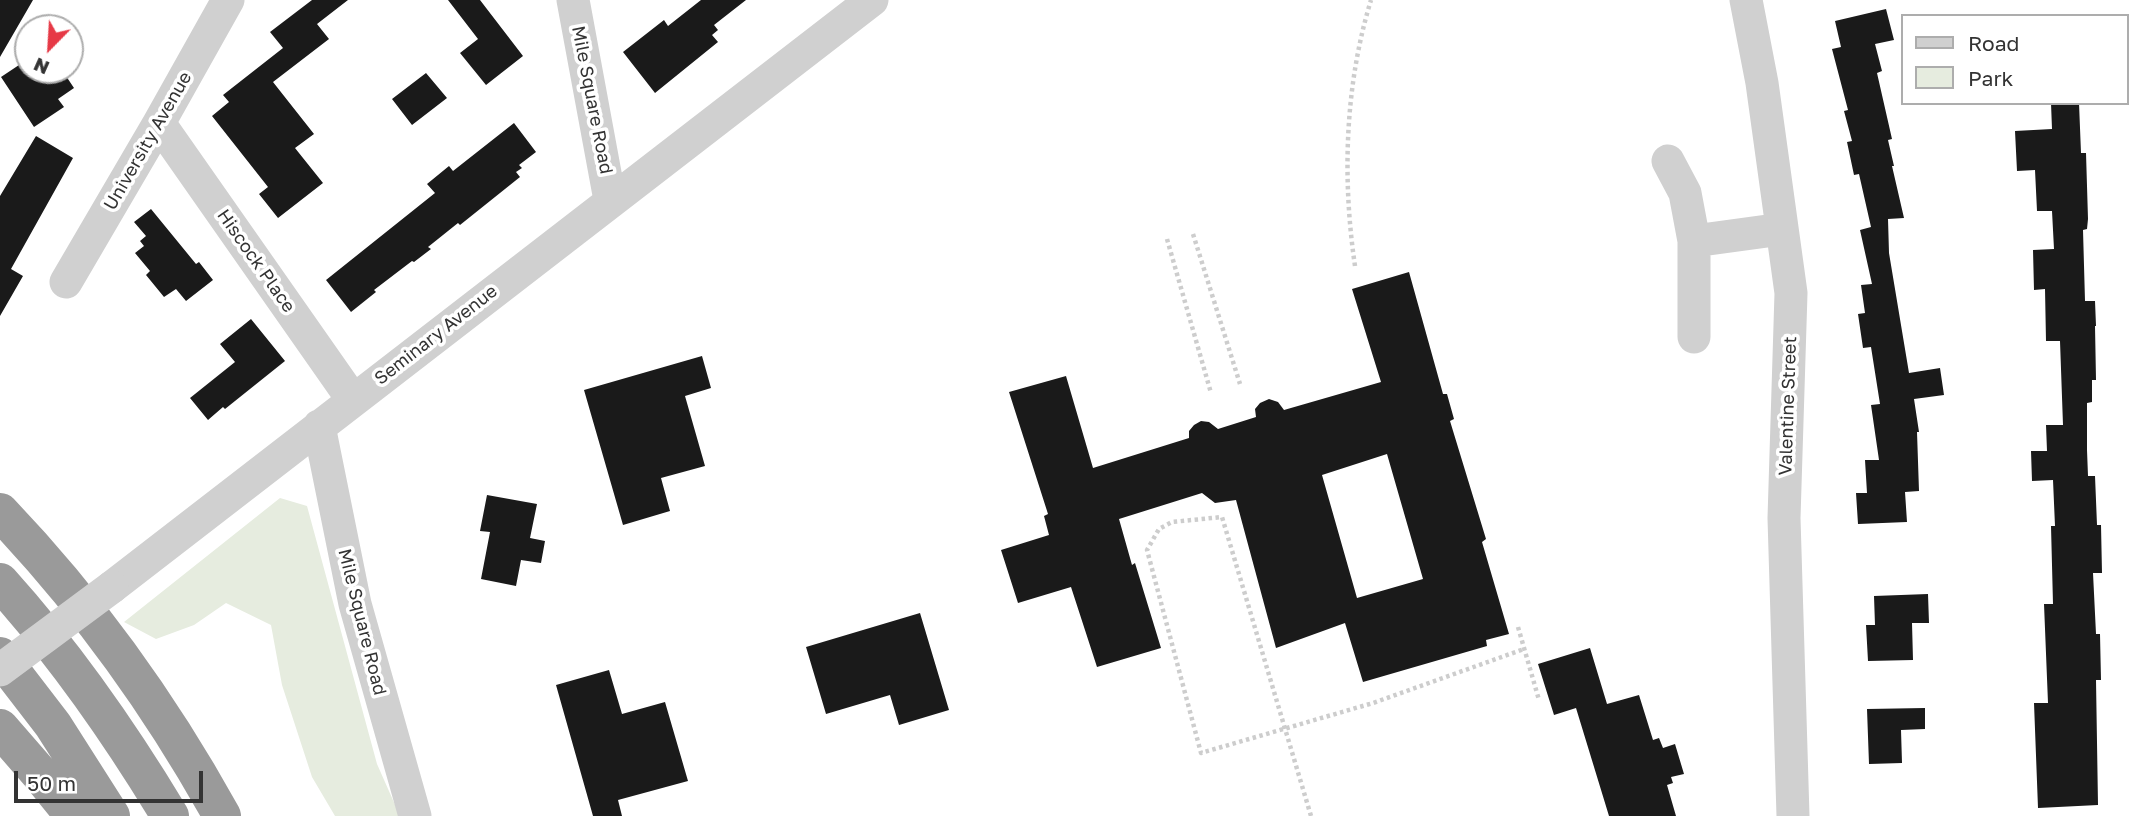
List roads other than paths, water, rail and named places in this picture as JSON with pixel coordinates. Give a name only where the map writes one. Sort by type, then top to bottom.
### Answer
[{"type":"highway","points":[[0,512],[73,594],[129,668],[180,743],[222,816]]},
{"type":"highway","points":[[0,582],[96,701],[170,816]]},
{"type":"highway","points":[[0,656],[53,725],[111,816]]},
{"type":"highway","points":[[0,729],[74,816]]},
{"type":"street","name":"University Avenue","points":[[66,282],[228,0]]},
{"type":"street","name":"Mile Square Road","points":[[573,0],[610,200]]},
{"type":"street","name":"Seminary Avenue","points":[[0,670],[112,587],[872,0]]},
{"type":"street","name":"Valentine Street","points":[[1746,0],[1762,83],[1791,293],[1784,518],[1793,816]]},
{"type":"street","name":"Hiscock Place","points":[[159,123],[352,400]]},
{"type":"street","points":[[1668,161],[1685,193],[1694,241],[1694,337]]},
{"type":"street","points":[[1694,241],[1782,229]]},
{"type":"street","name":"Mile Square Road","points":[[319,426],[355,604],[415,816]]}]
